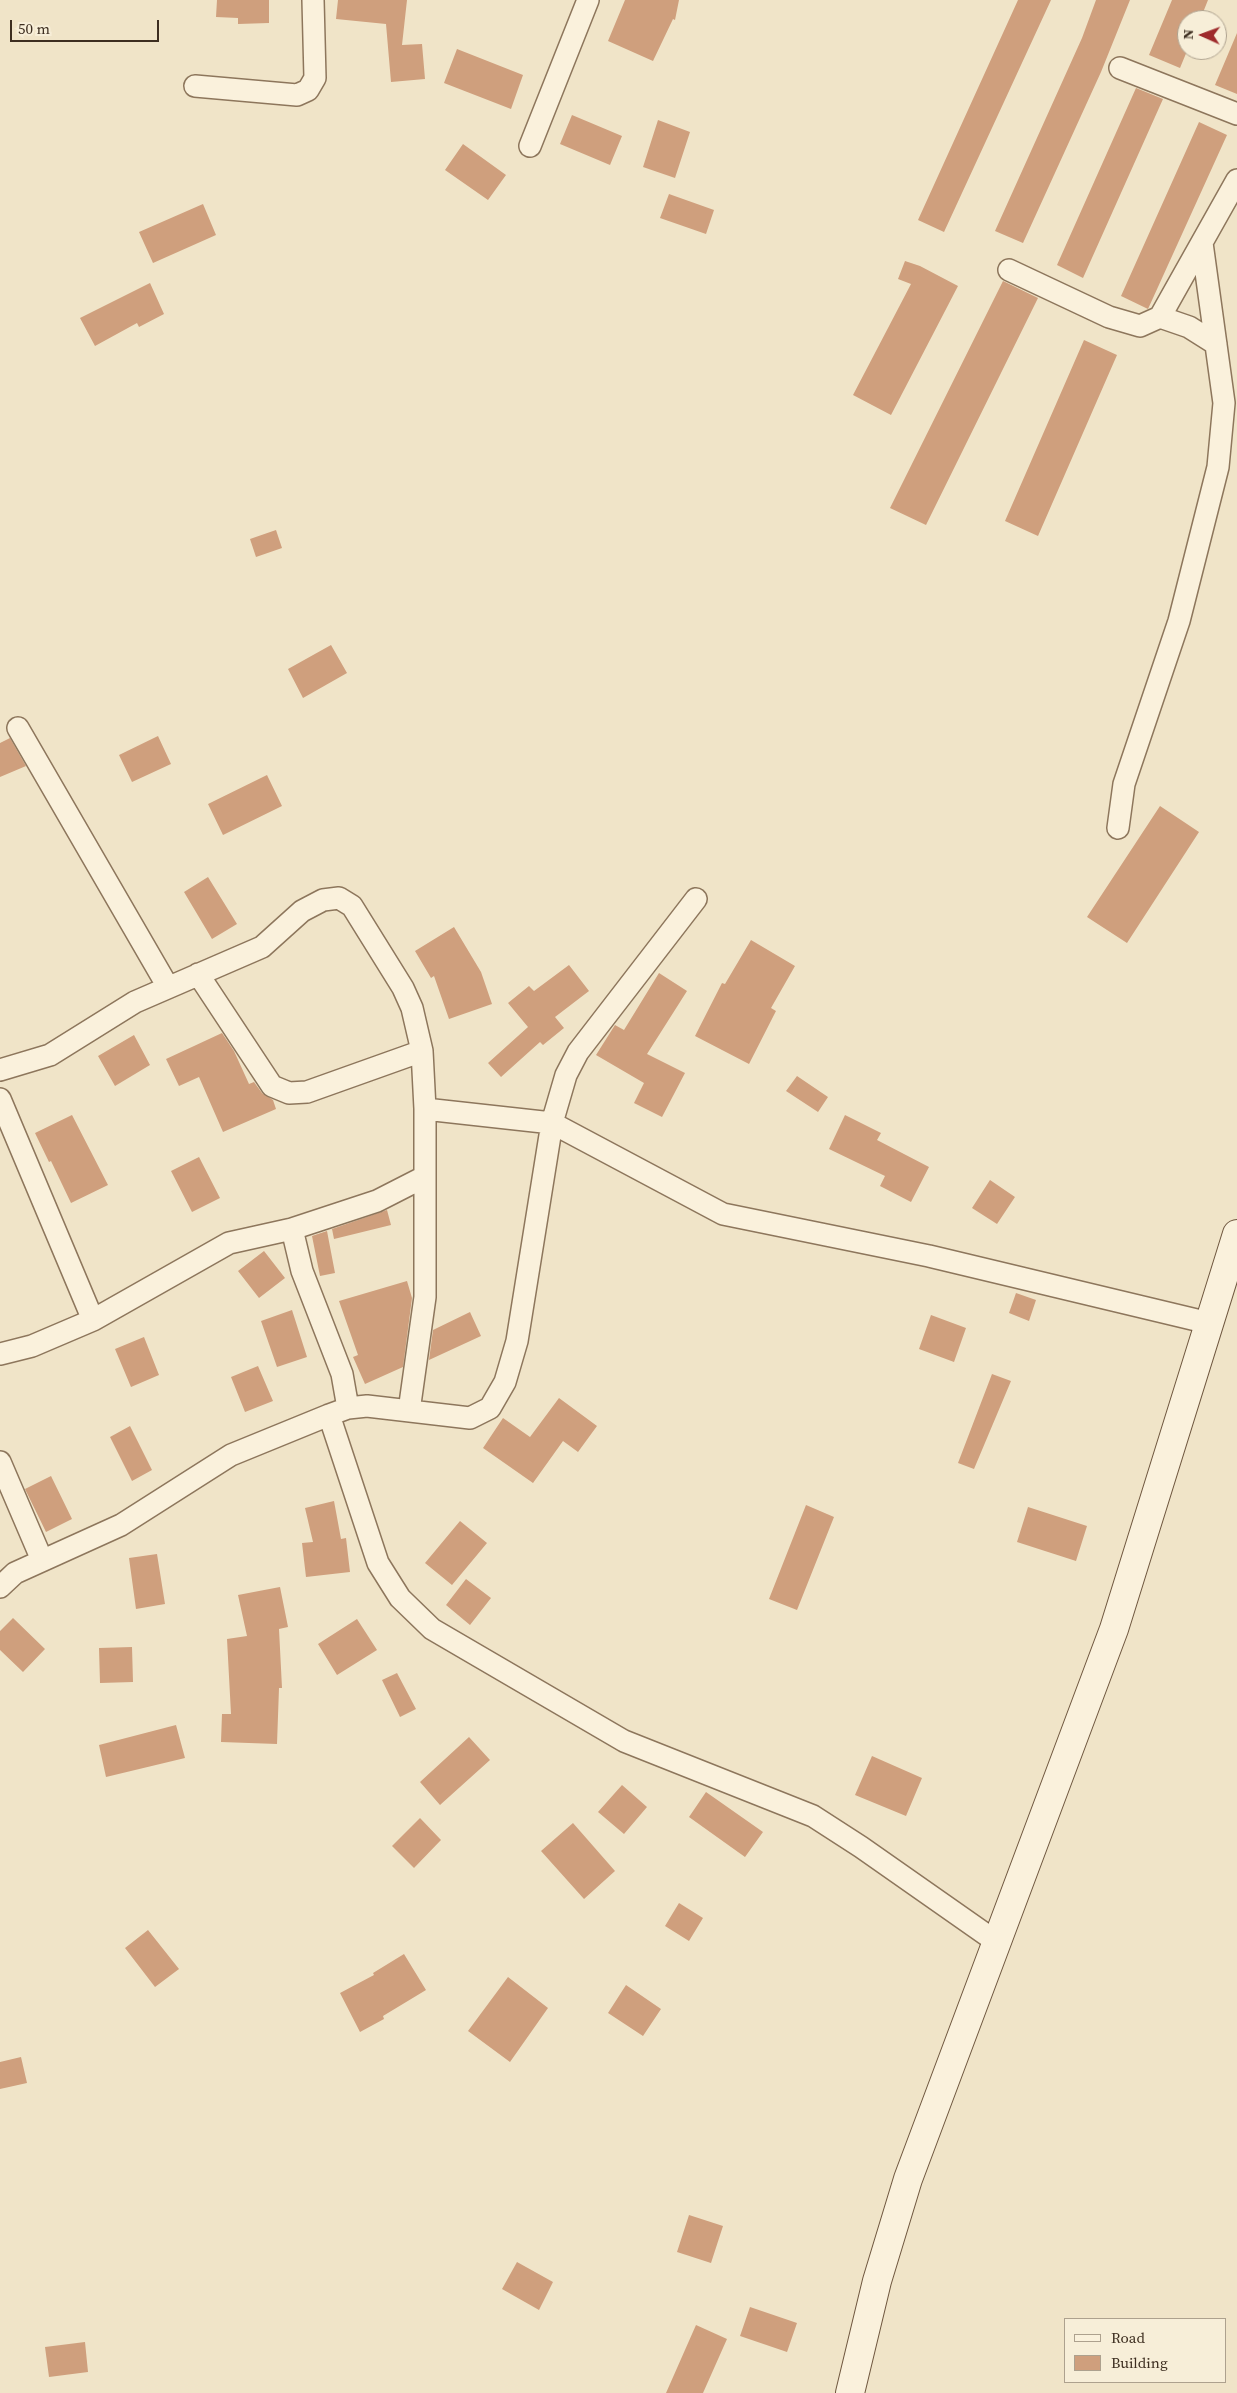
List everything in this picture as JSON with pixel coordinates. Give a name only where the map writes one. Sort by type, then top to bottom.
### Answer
[{"type":"main road","points":[[850,2393],[877,2281],[908,2179],[998,1943],[1114,1629],[1237,1234]]},
{"type":"street","points":[[195,86],[297,95],[308,90],[315,78],[313,0]]},
{"type":"street","points":[[530,146],[588,0]]},
{"type":"street","points":[[1120,68],[1237,114]]},
{"type":"street","points":[[1009,270],[1109,317],[1140,326],[1160,317],[1237,180]]},
{"type":"street","points":[[1118,828],[1124,784],[1179,621],[1218,468],[1224,403],[1202,244]]},
{"type":"street","points":[[1160,317],[1189,327],[1216,344]]},
{"type":"street","points":[[18,728],[168,987]]},
{"type":"street","points":[[0,1070],[50,1055],[121,1010],[168,987],[262,947],[302,911],[323,900],[339,898],[352,906],[403,988],[412,1008],[422,1051],[425,1109],[425,1297],[409,1411]]},
{"type":"street","points":[[0,1587],[15,1573],[121,1525],[231,1455],[338,1412],[367,1406],[470,1418],[490,1408],[505,1382],[517,1341],[552,1124],[566,1075],[578,1052],[696,899]]},
{"type":"street","points":[[198,974],[272,1086],[289,1093],[307,1092],[422,1051]]},
{"type":"street","points":[[0,1099],[93,1320]]},
{"type":"street","points":[[425,1109],[552,1124],[723,1214],[929,1256],[1209,1323]]},
{"type":"street","points":[[0,1354],[32,1346],[93,1320],[229,1243],[292,1229],[377,1201],[424,1177]]},
{"type":"street","points":[[292,1229],[302,1271],[342,1374],[338,1412],[378,1563],[400,1598],[432,1629],[624,1741],[813,1816],[861,1847],[998,1943]]},
{"type":"street","points":[[0,1462],[42,1560]]},
{"type":"building","points":[[217,0],[269,0],[269,23],[238,24],[238,18],[216,17]]},
{"type":"building","points":[[338,0],[407,0],[402,45],[422,44],[425,79],[391,82],[386,24],[336,19]]},
{"type":"building","points":[[625,0],[679,0],[675,20],[673,19],[653,61],[608,41]]},
{"type":"building","points":[[1018,0],[1051,0],[944,232],[918,220]]},
{"type":"building","points":[[1096,0],[1130,0],[1101,72],[1023,243],[995,231],[1082,38]]},
{"type":"building","points":[[1172,0],[1208,0],[1204,10],[1177,10],[1177,60],[1183,60],[1180,68],[1149,55]]},
{"type":"building","points":[[1237,33],[1237,94],[1215,85]]},
{"type":"building","points":[[457,49],[523,75],[511,109],[444,83]]},
{"type":"building","points":[[1136,88],[1163,99],[1083,278],[1057,265]]},
{"type":"building","points":[[572,115],[622,136],[610,165],[560,144]]},
{"type":"building","points":[[658,120],[690,132],[675,178],[643,167]]},
{"type":"building","points":[[1199,122],[1227,135],[1148,309],[1121,296]]},
{"type":"building","points":[[463,144],[506,175],[488,200],[445,170]]},
{"type":"building","points":[[669,194],[714,210],[706,234],[660,218]]},
{"type":"building","points":[[203,204],[216,235],[153,263],[139,232]]},
{"type":"building","points":[[905,261],[920,266],[958,286],[891,415],[853,395],[911,284],[898,279]]},
{"type":"building","points":[[1003,281],[1038,298],[926,525],[890,508]]},
{"type":"building","points":[[150,283],[164,314],[139,327],[137,323],[95,346],[80,318]]},
{"type":"building","points":[[1084,340],[1117,355],[1038,536],[1005,521]]},
{"type":"building","points":[[276,530],[282,548],[256,557],[250,539]]},
{"type":"building","points":[[331,645],[347,673],[303,698],[288,669]]},
{"type":"building","points":[[158,736],[171,764],[132,782],[119,755]]},
{"type":"building","points":[[10,738],[26,766],[0,777],[0,743]]},
{"type":"building","points":[[267,775],[282,806],[223,835],[208,804]]},
{"type":"building","points":[[1160,806],[1199,832],[1127,943],[1087,917]]},
{"type":"building","points":[[208,877],[237,924],[212,939],[184,892]]},
{"type":"building","points":[[454,927],[481,972],[492,1004],[449,1019],[434,976],[431,978],[415,951]]},
{"type":"building","points":[[751,940],[795,966],[771,1008],[776,1011],[749,1064],[695,1036],[722,983],[725,984]]},
{"type":"building","points":[[569,965],[589,991],[555,1017],[564,1028],[543,1045],[540,1042],[501,1077],[488,1063],[528,1027],[508,1003],[529,986],[534,991]]},
{"type":"building","points":[[659,973],[687,991],[647,1054],[685,1073],[662,1117],[634,1103],[644,1083],[596,1055],[615,1025],[624,1030]]},
{"type":"building","points":[[222,1033],[234,1051],[249,1084],[254,1082],[262,1093],[273,1100],[276,1109],[223,1132],[199,1077],[179,1086],[166,1059]]},
{"type":"building","points":[[134,1035],[150,1065],[115,1086],[98,1056]]},
{"type":"building","points":[[797,1076],[828,1097],[818,1112],[786,1091]]},
{"type":"building","points":[[72,1115],[108,1185],[71,1203],[35,1133]]},
{"type":"building","points":[[845,1115],[881,1133],[877,1140],[929,1167],[911,1202],[880,1186],[885,1176],[829,1149]]},
{"type":"building","points":[[199,1157],[220,1198],[192,1212],[171,1171]]},
{"type":"building","points":[[990,1180],[1015,1197],[997,1224],[972,1208]]},
{"type":"building","points":[[387,1210],[391,1225],[334,1239],[332,1229]]},
{"type":"building","points":[[327,1231],[335,1273],[320,1276],[312,1236]]},
{"type":"building","points":[[264,1251],[285,1278],[259,1298],[238,1271]]},
{"type":"building","points":[[407,1281],[412,1298],[403,1367],[365,1384],[353,1357],[358,1355],[339,1301]]},
{"type":"building","points":[[1016,1293],[1036,1300],[1029,1321],[1009,1313]]},
{"type":"building","points":[[292,1310],[307,1357],[277,1367],[261,1321]]},
{"type":"building","points":[[470,1312],[481,1336],[429,1360],[433,1330]]},
{"type":"building","points":[[931,1315],[966,1328],[954,1362],[919,1349]]},
{"type":"building","points":[[144,1337],[159,1375],[131,1387],[115,1349]]},
{"type":"building","points":[[258,1366],[273,1401],[245,1412],[231,1377]]},
{"type":"building","points":[[992,1374],[1011,1381],[974,1469],[958,1463]]},
{"type":"building","points":[[559,1398],[597,1426],[578,1452],[563,1441],[533,1483],[483,1448],[503,1418],[530,1437]]},
{"type":"building","points":[[130,1426],[152,1470],[132,1481],[110,1437]]},
{"type":"building","points":[[51,1476],[72,1519],[46,1532],[25,1489]]},
{"type":"building","points":[[334,1501],[341,1539],[346,1538],[350,1572],[306,1577],[302,1543],[313,1542],[305,1508]]},
{"type":"building","points":[[806,1505],[834,1517],[797,1610],[769,1599]]},
{"type":"building","points":[[1028,1507],[1087,1526],[1076,1561],[1017,1542]]},
{"type":"building","points":[[460,1521],[487,1543],[452,1585],[425,1563]]},
{"type":"building","points":[[157,1554],[165,1604],[136,1609],[129,1558]]},
{"type":"building","points":[[466,1579],[491,1598],[470,1625],[446,1605]]},
{"type":"building","points":[[280,1587],[288,1627],[279,1629],[282,1688],[279,1688],[277,1744],[221,1742],[222,1714],[231,1714],[227,1639],[247,1636],[238,1595]]},
{"type":"building","points":[[13,1618],[45,1649],[23,1672],[0,1650],[0,1631]]},
{"type":"building","points":[[357,1619],[377,1650],[337,1675],[318,1644]]},
{"type":"building","points":[[132,1647],[133,1682],[100,1683],[99,1648]]},
{"type":"building","points":[[397,1673],[416,1709],[400,1717],[382,1680]]},
{"type":"building","points":[[176,1725],[185,1758],[106,1777],[99,1745]]},
{"type":"building","points":[[469,1737],[490,1760],[440,1805],[420,1782]]},
{"type":"building","points":[[872,1756],[922,1778],[906,1816],[855,1795]]},
{"type":"building","points":[[622,1785],[647,1807],[624,1834],[598,1812]]},
{"type":"building","points":[[706,1792],[763,1832],[745,1857],[689,1817]]},
{"type":"building","points":[[420,1818],[441,1840],[414,1868],[392,1846]]},
{"type":"building","points":[[573,1823],[615,1871],[584,1899],[541,1851]]},
{"type":"building","points":[[679,1903],[703,1918],[689,1941],[665,1926]]},
{"type":"building","points":[[148,1930],[179,1969],[155,1987],[125,1948]]},
{"type":"building","points":[[404,1954],[426,1990],[383,2016],[384,2019],[360,2032],[340,1993],[374,1975],[373,1973]]},
{"type":"building","points":[[508,1977],[548,2008],[510,2062],[468,2031]]},
{"type":"building","points":[[626,1985],[661,2009],[643,2036],[608,2013]]},
{"type":"building","points":[[21,2057],[27,2083],[0,2089],[0,2062]]},
{"type":"building","points":[[689,2215],[723,2226],[711,2263],[677,2252]]},
{"type":"building","points":[[517,2262],[553,2282],[539,2310],[502,2289]]},
{"type":"building","points":[[750,2307],[797,2323],[787,2352],[740,2336]]},
{"type":"building","points":[[696,2325],[727,2339],[703,2393],[666,2393]]},
{"type":"building","points":[[85,2342],[88,2372],[49,2377],[45,2347]]}]
